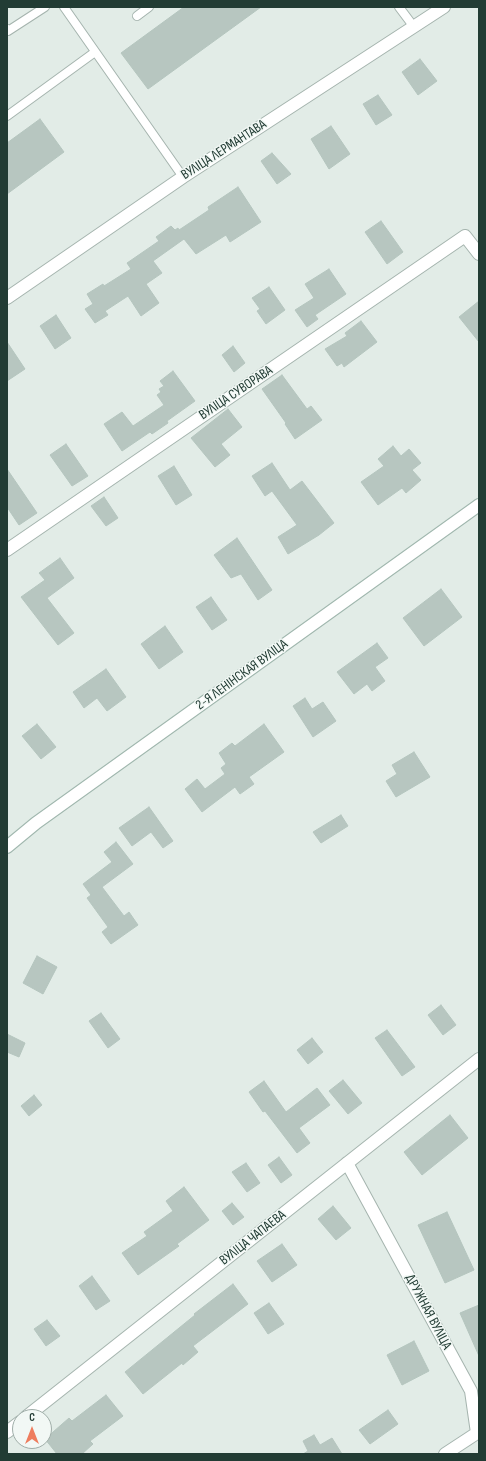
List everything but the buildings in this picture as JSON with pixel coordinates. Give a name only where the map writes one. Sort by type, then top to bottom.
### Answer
[{"type":"street","name":"ВУЛІЦА ЛЕРМАНТАВА","points":[[7,298],[183,177],[444,7]]},
{"type":"street","name":"ВУЛІЦА СУВОРАВА","points":[[7,550],[465,236],[479,254]]},
{"type":"street","name":"2-Я ЛЕНІНСКАЯ ВУЛІЦА","points":[[7,847],[36,823],[479,505]]},
{"type":"street","name":"ВУЛІЦА ЧАПАЕВА","points":[[36,1409],[479,1059]]},
{"type":"street","name":"ДРУЖНАЯ ВУЛІЦА","points":[[348,1163],[471,1391],[477,1433],[445,1454]]},
{"type":"lane","points":[[7,29],[8,31],[45,7]]},
{"type":"lane","points":[[64,7],[183,177]]},
{"type":"lane","points":[[137,16],[149,7]]},
{"type":"lane","points":[[399,7],[414,27]]},
{"type":"lane","points":[[7,116],[95,52]]}]
